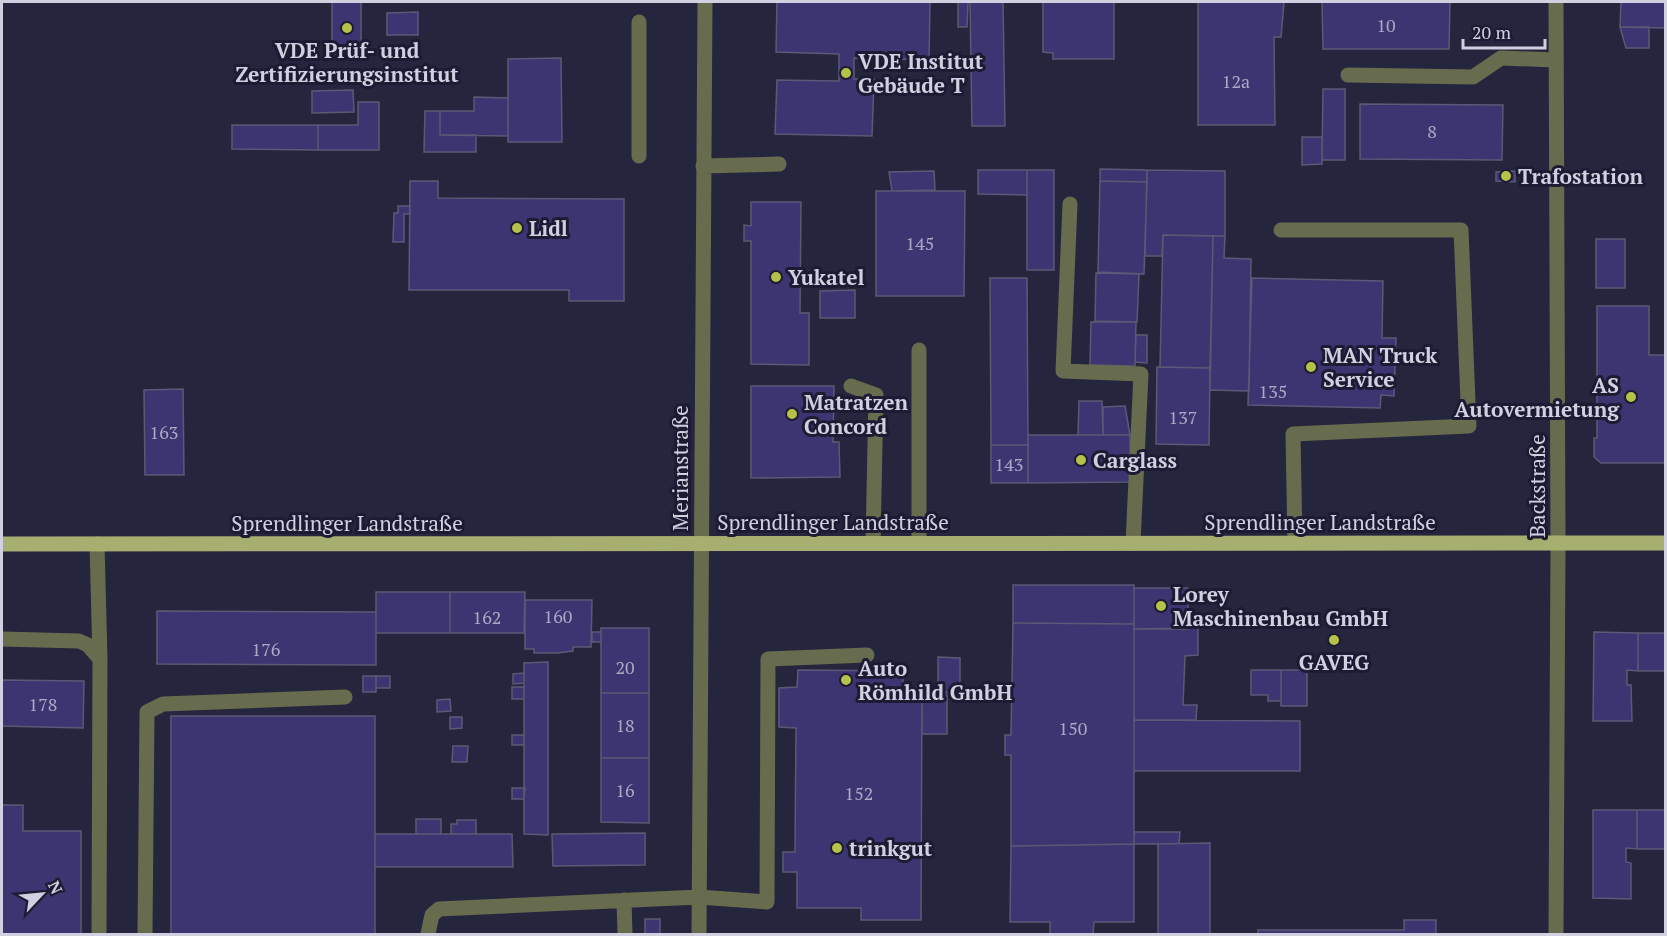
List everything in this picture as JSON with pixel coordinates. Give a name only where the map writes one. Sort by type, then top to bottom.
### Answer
[{"type":"main road","name":"Sprendlinger Landstraße","points":[[2,544],[1665,543]]},
{"type":"street","name":"Merianstraße","points":[[699,934],[705,2]]},
{"type":"street","name":"Backstraße","points":[[1556,2],[1558,543],[1556,934]]},
{"type":"street","points":[[639,22],[639,156]]},
{"type":"street","points":[[1348,75],[1473,77],[1501,58],[1556,60]]},
{"type":"street","points":[[703,166],[779,164]]},
{"type":"street","points":[[1070,204],[1063,371],[1141,374],[1133,543]]},
{"type":"street","points":[[1281,230],[1461,230],[1469,426],[1293,434],[1295,543]]},
{"type":"street","points":[[919,350],[919,543]]},
{"type":"street","points":[[851,386],[876,394],[873,543]]},
{"type":"street","points":[[97,544],[100,659],[99,934]]},
{"type":"street","points":[[2,639],[79,641],[88,645],[100,659]]},
{"type":"street","points":[[428,934],[432,915],[439,909],[699,897],[767,902],[768,659],[867,655]]},
{"type":"street","points":[[145,934],[147,712],[163,704],[345,697]]},
{"type":"street","points":[[624,900],[625,934]]},
{"type":"building","name":"VDE Prüf- und Zertifizierungsinstitut","points":[[332,2],[361,2],[361,55],[332,54]]},
{"type":"building","name":"VDE Institut Gebäude T","points":[[777,2],[930,2],[929,60],[854,58],[854,79],[874,79],[872,136],[775,134],[777,80],[839,81],[839,54],[776,52]]},
{"type":"building","points":[[958,2],[968,2],[967,27],[958,27]]},
{"type":"building","points":[[970,2],[1003,2],[1005,126],[972,126]]},
{"type":"building","points":[[1043,2],[1114,2],[1114,59],[1053,59],[1053,53],[1043,52]]},
{"type":"building","points":[[1198,2],[1284,2],[1281,37],[1274,37],[1275,125],[1198,125]]},
{"type":"building","points":[[1322,2],[1450,2],[1449,49],[1323,49]]},
{"type":"building","points":[[1621,2],[1666,2],[1666,28],[1620,27]]},
{"type":"building","points":[[418,12],[418,35],[387,35],[387,13]]},
{"type":"building","points":[[1620,27],[1649,27],[1649,48],[1626,48]]},
{"type":"building","points":[[561,58],[562,142],[508,142],[508,59]]},
{"type":"building","points":[[1323,89],[1345,89],[1345,160],[1322,160]]},
{"type":"building","points":[[353,90],[354,112],[312,113],[312,91]]},
{"type":"building","points":[[474,97],[508,98],[508,136],[440,135],[440,111],[474,111]]},
{"type":"building","points":[[358,102],[379,102],[379,150],[318,150],[318,125],[358,125]]},
{"type":"building","points":[[1360,104],[1503,105],[1502,160],[1360,159]]},
{"type":"building","points":[[425,111],[440,111],[440,135],[476,135],[476,152],[424,152]]},
{"type":"building","points":[[232,125],[318,125],[318,150],[232,149]]},
{"type":"building","points":[[1302,137],[1322,137],[1322,164],[1302,165]]},
{"type":"building","points":[[1100,169],[1147,170],[1147,182],[1100,181]]},
{"type":"building","points":[[978,170],[1027,170],[1027,195],[978,194]]},
{"type":"building","points":[[1027,170],[1054,170],[1054,270],[1027,270]]},
{"type":"building","points":[[1147,170],[1225,171],[1225,236],[1163,235],[1162,256],[1145,256]]},
{"type":"building","points":[[934,171],[935,190],[892,191],[889,172]]},
{"type":"building","name":"Trafostation","points":[[1515,171],[1515,182],[1496,181],[1496,172]]},
{"type":"building","name":"Lidl","points":[[410,181],[438,181],[438,198],[624,199],[624,301],[569,301],[569,290],[409,290]]},
{"type":"building","points":[[1100,181],[1147,182],[1144,274],[1098,272]]},
{"type":"building","points":[[876,191],[965,191],[964,296],[876,296]]},
{"type":"building","name":"Yukatel","points":[[751,202],[801,202],[800,313],[809,313],[809,365],[751,364],[751,241],[744,241],[744,225],[751,226]]},
{"type":"building","points":[[398,206],[410,206],[410,214],[404,214],[404,242],[393,242],[394,213],[398,213]]},
{"type":"building","points":[[1163,235],[1213,236],[1210,368],[1160,367]]},
{"type":"building","points":[[1213,236],[1225,236],[1224,258],[1251,259],[1249,391],[1210,390]]},
{"type":"building","points":[[1596,239],[1625,239],[1625,288],[1596,288]]},
{"type":"building","points":[[1096,273],[1139,274],[1137,322],[1095,321]]},
{"type":"building","points":[[990,278],[1027,278],[1028,445],[991,445]]},
{"type":"building","points":[[1252,278],[1383,281],[1382,338],[1396,338],[1394,396],[1381,395],[1380,408],[1248,405]]},
{"type":"building","points":[[855,290],[855,318],[820,318],[820,291]]},
{"type":"building","name":"AS Autovermietung","points":[[1597,306],[1649,306],[1649,355],[1666,355],[1666,463],[1601,463],[1594,457],[1594,438],[1597,438]]},
{"type":"building","points":[[1091,322],[1136,322],[1135,366],[1090,365]]},
{"type":"building","points":[[1136,335],[1147,335],[1147,363],[1135,362]]},
{"type":"building","points":[[1157,367],[1210,368],[1209,445],[1156,444]]},
{"type":"building","name":"Matratzen Concord","points":[[751,386],[834,386],[833,442],[839,442],[840,477],[751,478]]},
{"type":"building","points":[[183,389],[184,475],[145,475],[144,390]]},
{"type":"building","points":[[1079,401],[1102,401],[1103,435],[1078,435]]},
{"type":"building","points":[[1125,406],[1130,435],[1103,435],[1103,407]]},
{"type":"building","points":[[1028,435],[1130,435],[1131,482],[1028,483]]},
{"type":"building","points":[[991,445],[1028,445],[1028,483],[991,483]]},
{"type":"building","points":[[1013,585],[1134,585],[1134,624],[1013,623]]},
{"type":"building","points":[[1134,588],[1188,588],[1188,629],[1134,629]]},
{"type":"building","points":[[376,592],[450,592],[450,633],[376,633]]},
{"type":"building","points":[[450,592],[525,592],[524,633],[450,633]]},
{"type":"building","points":[[525,600],[592,600],[591,647],[573,647],[573,651],[557,653],[534,653],[534,649],[525,649]]},
{"type":"building","points":[[157,611],[376,612],[376,665],[157,664]]},
{"type":"building","points":[[1013,623],[1134,624],[1134,844],[1011,846],[1011,755],[1005,755],[1005,735],[1011,735]]},
{"type":"building","points":[[601,628],[649,628],[649,693],[601,693]]},
{"type":"building","points":[[1198,628],[1198,655],[1185,656],[1183,705],[1197,705],[1196,720],[1134,720],[1134,629]]},
{"type":"building","points":[[592,632],[601,632],[601,642],[592,642]]},
{"type":"building","points":[[1594,632],[1638,633],[1638,671],[1627,670],[1627,685],[1631,685],[1632,721],[1593,721]]},
{"type":"building","points":[[1638,633],[1666,633],[1666,671],[1638,671]]},
{"type":"building","points":[[938,657],[960,658],[960,692],[938,692]]},
{"type":"building","points":[[548,662],[548,835],[524,834],[524,663]]},
{"type":"building","points":[[798,670],[903,671],[903,687],[922,687],[921,920],[861,920],[861,908],[797,908],[797,872],[783,872],[783,852],[795,852],[796,728],[779,727],[779,688],[797,687]]},
{"type":"building","points":[[1251,670],[1281,670],[1281,701],[1268,701],[1268,695],[1251,695]]},
{"type":"building","points":[[1281,670],[1307,670],[1307,706],[1281,706]]},
{"type":"building","points":[[524,673],[524,683],[513,684],[513,674]]},
{"type":"building","points":[[363,676],[376,676],[376,692],[363,692]]},
{"type":"building","points":[[376,676],[390,676],[390,688],[376,688]]},
{"type":"building","points":[[2,680],[84,681],[83,728],[2,726]]},
{"type":"building","points":[[512,687],[524,687],[524,699],[512,699]]},
{"type":"building","points":[[922,692],[947,692],[947,734],[922,734]]},
{"type":"building","points":[[601,693],[649,693],[649,758],[601,758]]},
{"type":"building","points":[[450,699],[451,711],[437,712],[437,700]]},
{"type":"building","points":[[171,716],[375,716],[375,934],[171,934]]},
{"type":"building","points":[[450,717],[462,717],[462,728],[450,729]]},
{"type":"building","points":[[1134,720],[1300,721],[1300,771],[1134,771]]},
{"type":"building","points":[[512,735],[524,735],[524,745],[512,745]]},
{"type":"building","points":[[453,746],[468,746],[467,762],[452,762]]},
{"type":"building","points":[[601,758],[649,758],[649,823],[601,822]]},
{"type":"building","points":[[512,788],[525,788],[524,799],[512,799]]},
{"type":"building","points":[[2,805],[23,805],[23,831],[81,831],[81,934],[2,934]]},
{"type":"building","points":[[1593,810],[1637,810],[1637,849],[1626,848],[1626,862],[1631,863],[1631,899],[1593,898]]},
{"type":"building","points":[[1637,810],[1666,810],[1666,849],[1637,849]]},
{"type":"building","points":[[416,819],[441,819],[441,834],[416,834]]},
{"type":"building","points":[[457,820],[476,820],[476,834],[451,834],[451,824],[457,824]]},
{"type":"building","points":[[1134,832],[1180,832],[1179,844],[1134,844]]},
{"type":"building","points":[[645,833],[645,865],[553,866],[552,834]]},
{"type":"building","points":[[375,834],[512,834],[513,867],[375,867]]},
{"type":"building","points":[[1210,843],[1210,934],[1158,934],[1158,844]]},
{"type":"building","points":[[1134,844],[1134,922],[1094,922],[1093,934],[1050,934],[1050,922],[1010,922],[1011,846]]},
{"type":"building","points":[[645,919],[660,919],[660,934],[645,934]]},
{"type":"building","points":[[1404,920],[1436,920],[1436,934],[1258,934],[1258,930],[1404,930]]},
{"type":"place","name":"VDE Prüf- und Zertifizierungsinstitut","points":[[347,28]]},
{"type":"place","name":"VDE Institut Gebäude T","points":[[846,73]]},
{"type":"place","name":"Trafostation","points":[[1506,176]]},
{"type":"place","name":"Lidl","points":[[517,228]]},
{"type":"place","name":"Yukatel","points":[[776,277]]},
{"type":"place","name":"MAN Truck Service","points":[[1311,367]]},
{"type":"place","name":"AS Autovermietung","points":[[1631,397]]},
{"type":"place","name":"Matratzen Concord","points":[[792,414]]},
{"type":"place","name":"Carglass","points":[[1081,460]]},
{"type":"place","name":"Lorey Maschinenbau GmbH","points":[[1161,606]]},
{"type":"place","name":"GAVEG","points":[[1334,640]]},
{"type":"place","name":"Auto Römhild GmbH","points":[[846,680]]},
{"type":"place","name":"trinkgut","points":[[837,848]]}]
